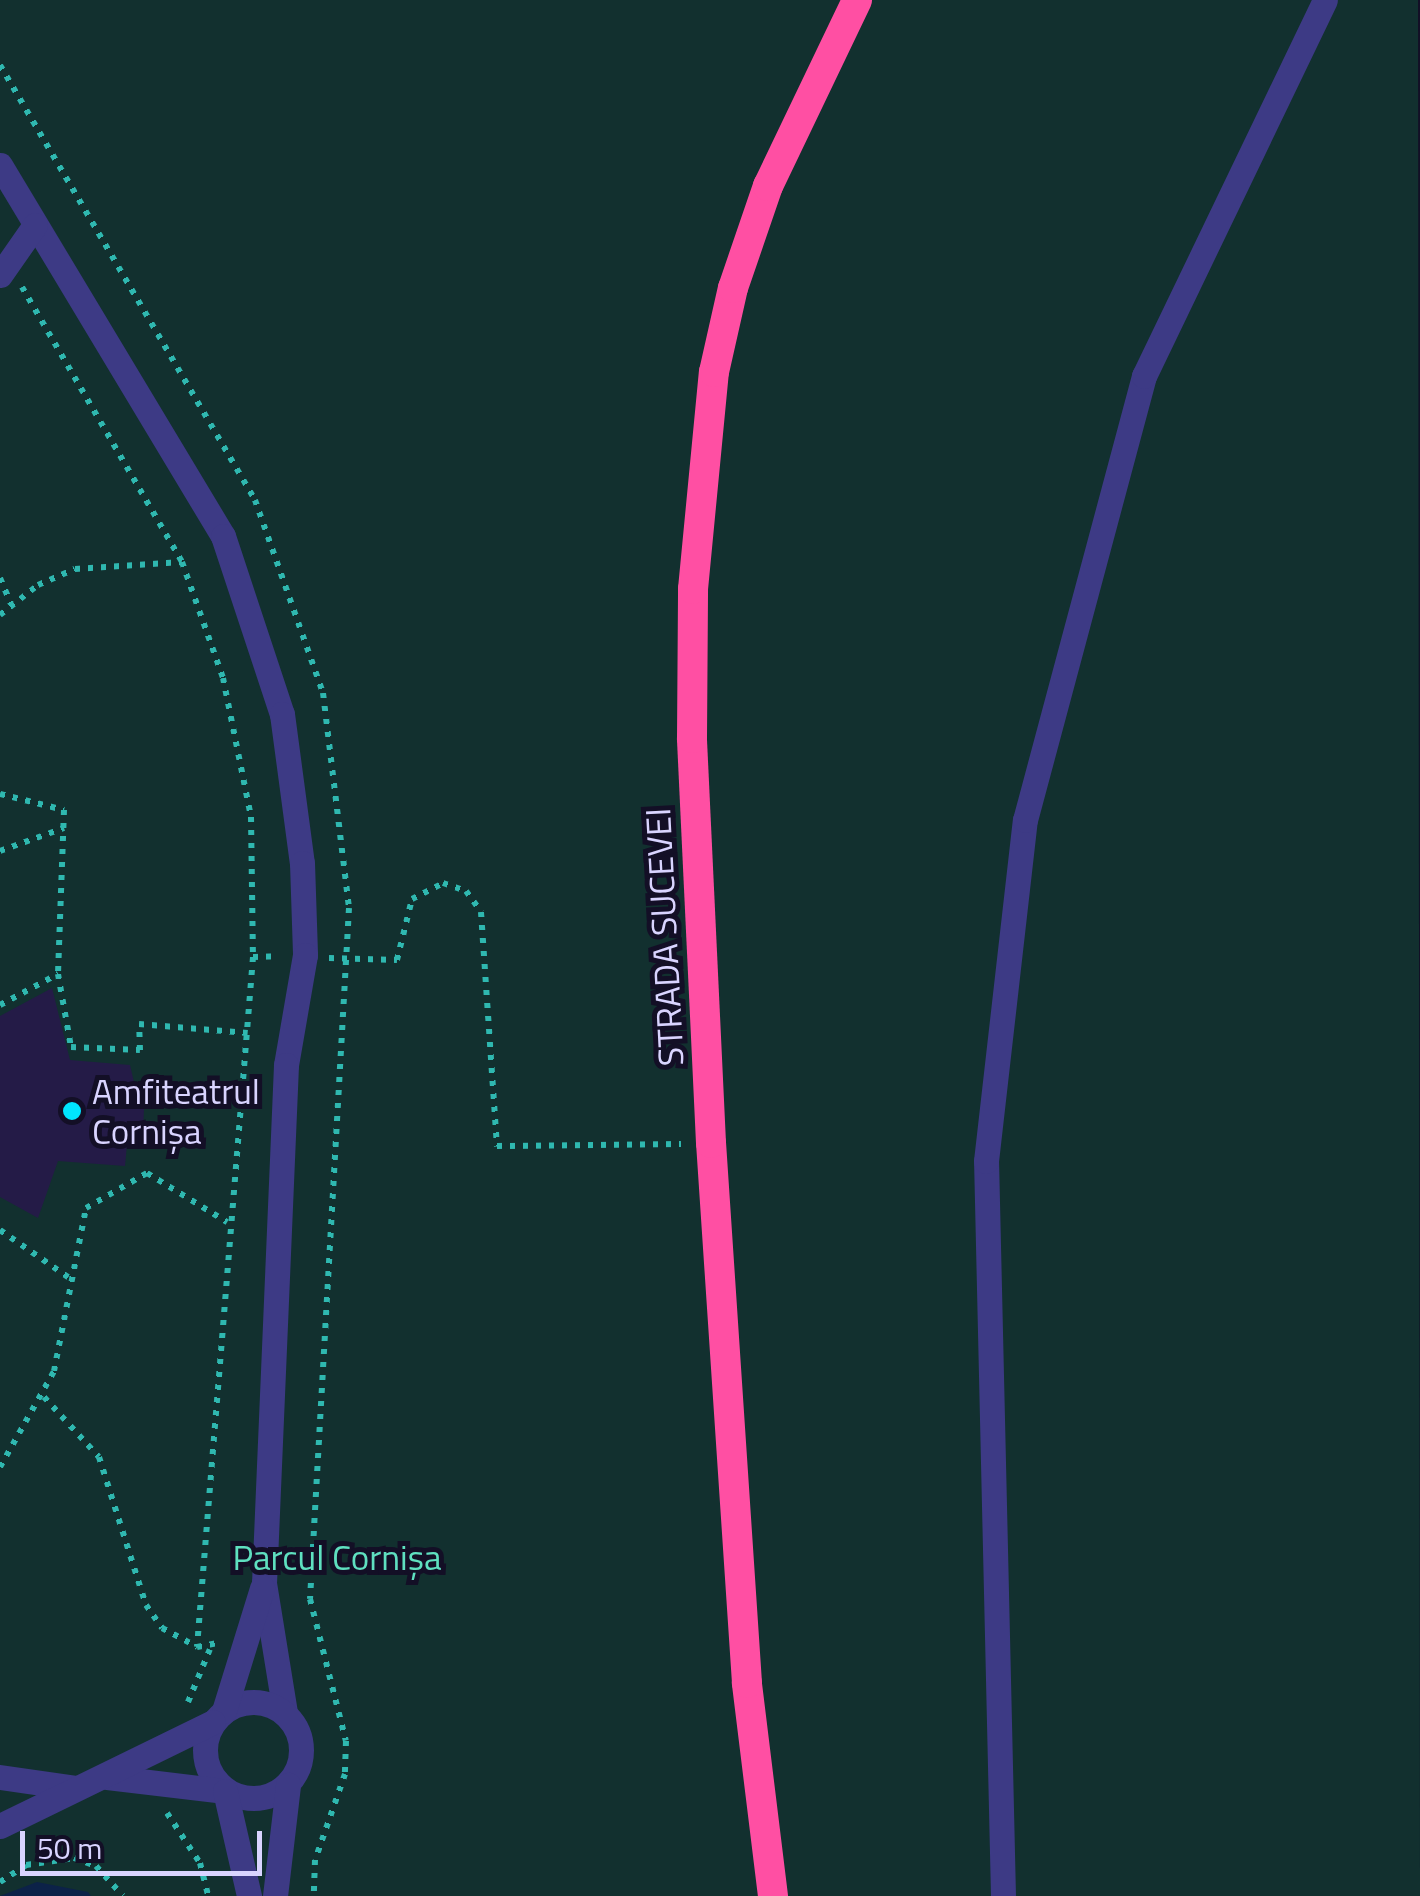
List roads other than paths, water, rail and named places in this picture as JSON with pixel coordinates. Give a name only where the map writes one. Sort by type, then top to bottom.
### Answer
[{"type":"highway","name":"STRADA SUCEVEI","points":[[773,1896],[747,1684],[711,1143],[692,738],[699,487],[733,288],[768,186],[857,0]]},
{"type":"street","points":[[1004,1896],[986,1162],[1025,820],[1144,376],[1325,0]]},
{"type":"street","points":[[0,165],[223,536],[282,714],[302,863],[305,955],[286,1065],[264,1583],[285,1712],[302,1740],[302,1756],[288,1785],[275,1896]]},
{"type":"street","points":[[4,270],[36,224]]},
{"type":"street","points":[[249,1896],[226,1791],[205,1752],[264,1583]]},
{"type":"street","points":[[0,1826],[74,1788],[107,1778],[219,1716],[255,1701],[285,1712]]},
{"type":"street","points":[[0,1778],[74,1788]]},
{"type":"street","points":[[107,1778],[259,1798],[288,1785]]},
{"type":"water","points":[[37,1882],[88,1892],[91,1896],[0,1896]]},
{"type":"place","name":"Amfiteatrul Cornișa","points":[[72,1111]]},
{"type":"park label","name":"Parcul Cornișa","points":[[337,1557]]}]
